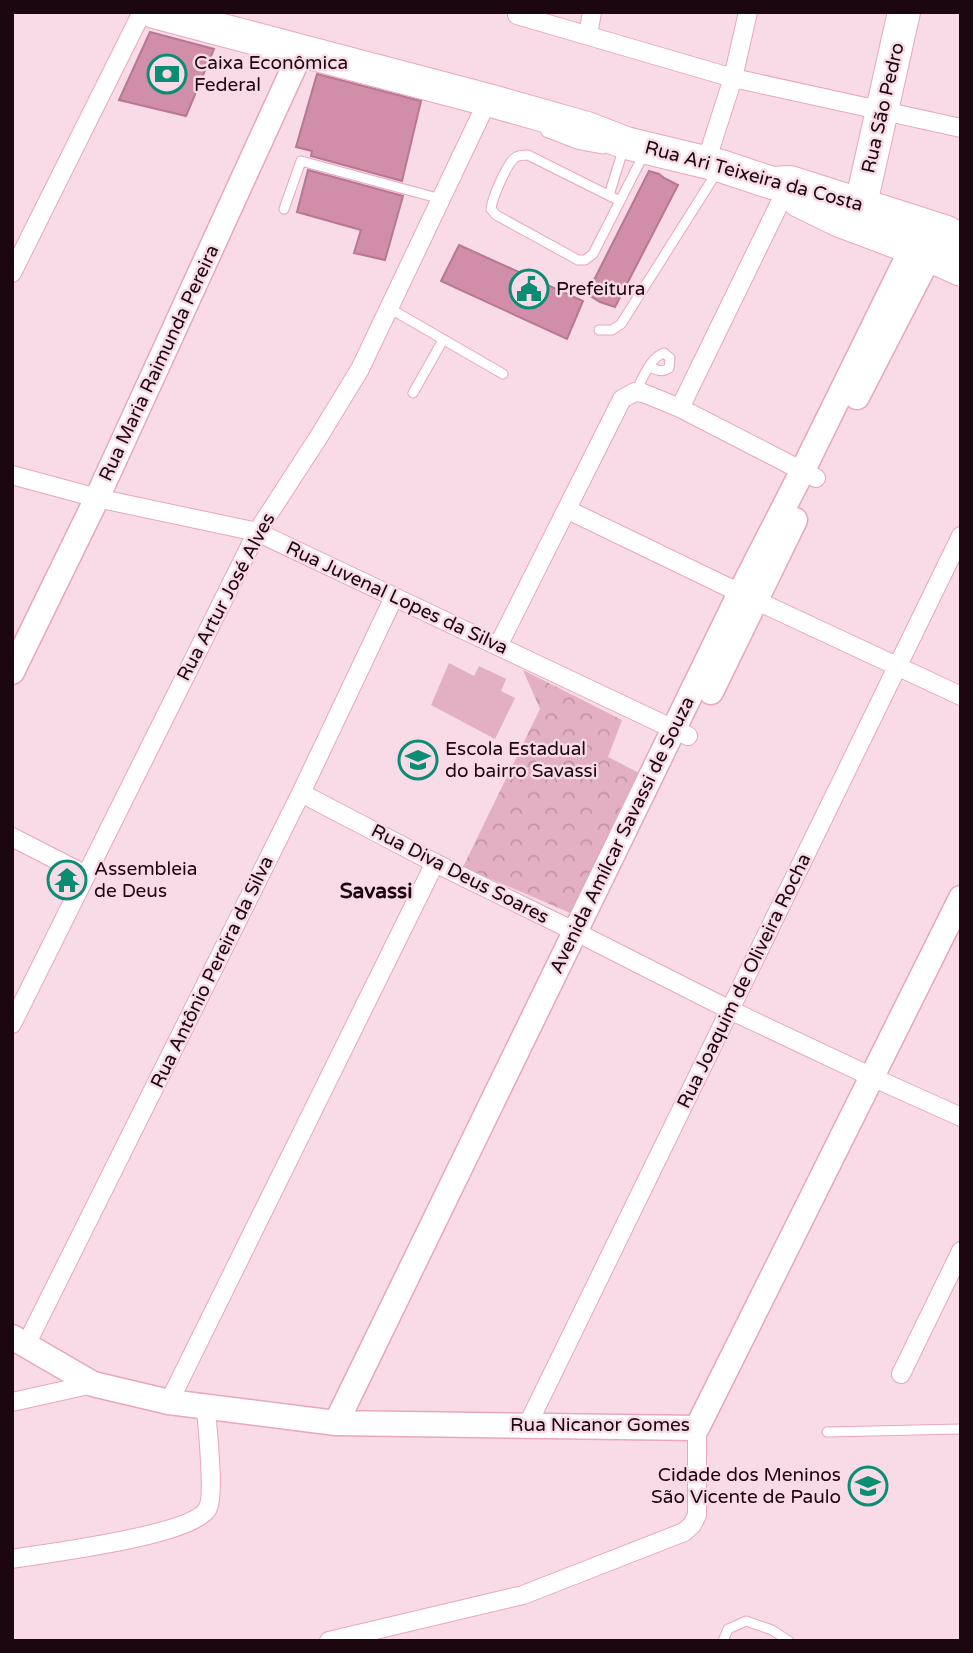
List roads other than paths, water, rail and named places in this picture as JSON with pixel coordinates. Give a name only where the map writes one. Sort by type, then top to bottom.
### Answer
[{"type":"highway","name":"Rua Ari Teixeira da Costa","points":[[154,12],[496,102],[587,128],[632,147],[714,164],[782,186],[861,204],[941,240]]},
{"type":"highway","name":"Rua São Pedro","points":[[861,204],[904,12]]},
{"type":"highway","points":[[782,186],[840,221],[941,240],[961,270]]},
{"type":"street","points":[[12,273],[142,12]]},
{"type":"street","points":[[587,35],[592,12]]},
{"type":"street","points":[[714,164],[748,12]]},
{"type":"street","points":[[517,15],[733,78],[961,128]]},
{"type":"street","name":"Rua Maria Raimunda Pereira","points":[[12,672],[97,498],[301,52]]},
{"type":"street","name":"Rua Artur José Alves","points":[[12,1024],[257,532],[353,380],[441,199],[496,102]]},
{"type":"street","points":[[680,408],[782,186]]},
{"type":"street","name":"Avenida Amílcar Savassi de Souza","points":[[345,1423],[809,475],[941,240]]},
{"type":"street","points":[[498,646],[622,399],[635,392],[643,393],[680,408],[809,475]]},
{"type":"street","name":"Rua Juvenal Lopes da Silva","points":[[12,475],[97,498],[257,532],[681,733]]},
{"type":"street","points":[[568,510],[961,696]]},
{"type":"street","name":"Rua Joaquim de Oliveira Rocha","points":[[527,1426],[961,536]]},
{"type":"street","name":"Rua Antônio Pereira da Silva","points":[[19,1341],[301,793],[394,597]]},
{"type":"street","name":"Rua Diva Deus Soares","points":[[301,793],[730,1010],[961,1117]]},
{"type":"street","points":[[12,837],[86,875]]},
{"type":"street","points":[[169,1402],[435,863]]},
{"type":"street","name":"Rua Nicanor Gomes","points":[[19,1341],[93,1384],[169,1402],[345,1423],[697,1428],[961,898]]},
{"type":"street","points":[[901,1374],[961,1251]]},
{"type":"street","points":[[12,1402],[93,1384]]},
{"type":"street","points":[[12,1559],[122,1542],[195,1521],[207,1510],[211,1492],[206,1406]]},
{"type":"street","points":[[329,1641],[523,1595],[684,1532],[692,1525],[697,1515],[697,1428]]},
{"type":"lane","name":"Rua Ari Teixeira da Costa","points":[[496,102],[532,124]]},
{"type":"lane","name":"Rua Ari Teixeira da Costa","points":[[542,130],[578,144],[632,147]]},
{"type":"lane","points":[[609,195],[632,147]]},
{"type":"lane","points":[[620,201],[528,155],[519,155],[513,159],[501,181],[491,209],[496,215],[578,260],[585,260],[593,254],[620,201],[632,147]]},
{"type":"lane","points":[[284,209],[301,161],[441,199]]},
{"type":"lane","points":[[599,330],[612,330],[621,324],[714,164]]},
{"type":"lane","points":[[389,308],[503,374]]},
{"type":"lane","points":[[413,393],[443,340]]},
{"type":"lane","points":[[635,392],[650,367]]},
{"type":"lane","points":[[827,1432],[961,1429]]},
{"type":"lane","points":[[723,1641],[728,1629],[746,1621],[772,1630],[789,1641]]},
{"type":"place","name":"Caixa Econômica Federal","points":[[167,74]]},
{"type":"place","name":"Prefeitura","points":[[529,289]]},
{"type":"place","name":"Escola Estadual do bairro Savassi","points":[[418,760]]},
{"type":"place","name":"Assembleia de Deus","points":[[67,880]]},
{"type":"place","name":"Cidade dos Meninos São Vicente de Paulo","points":[[868,1486]]},
{"type":"district","name":"Savassi","points":[[376,891]]}]
